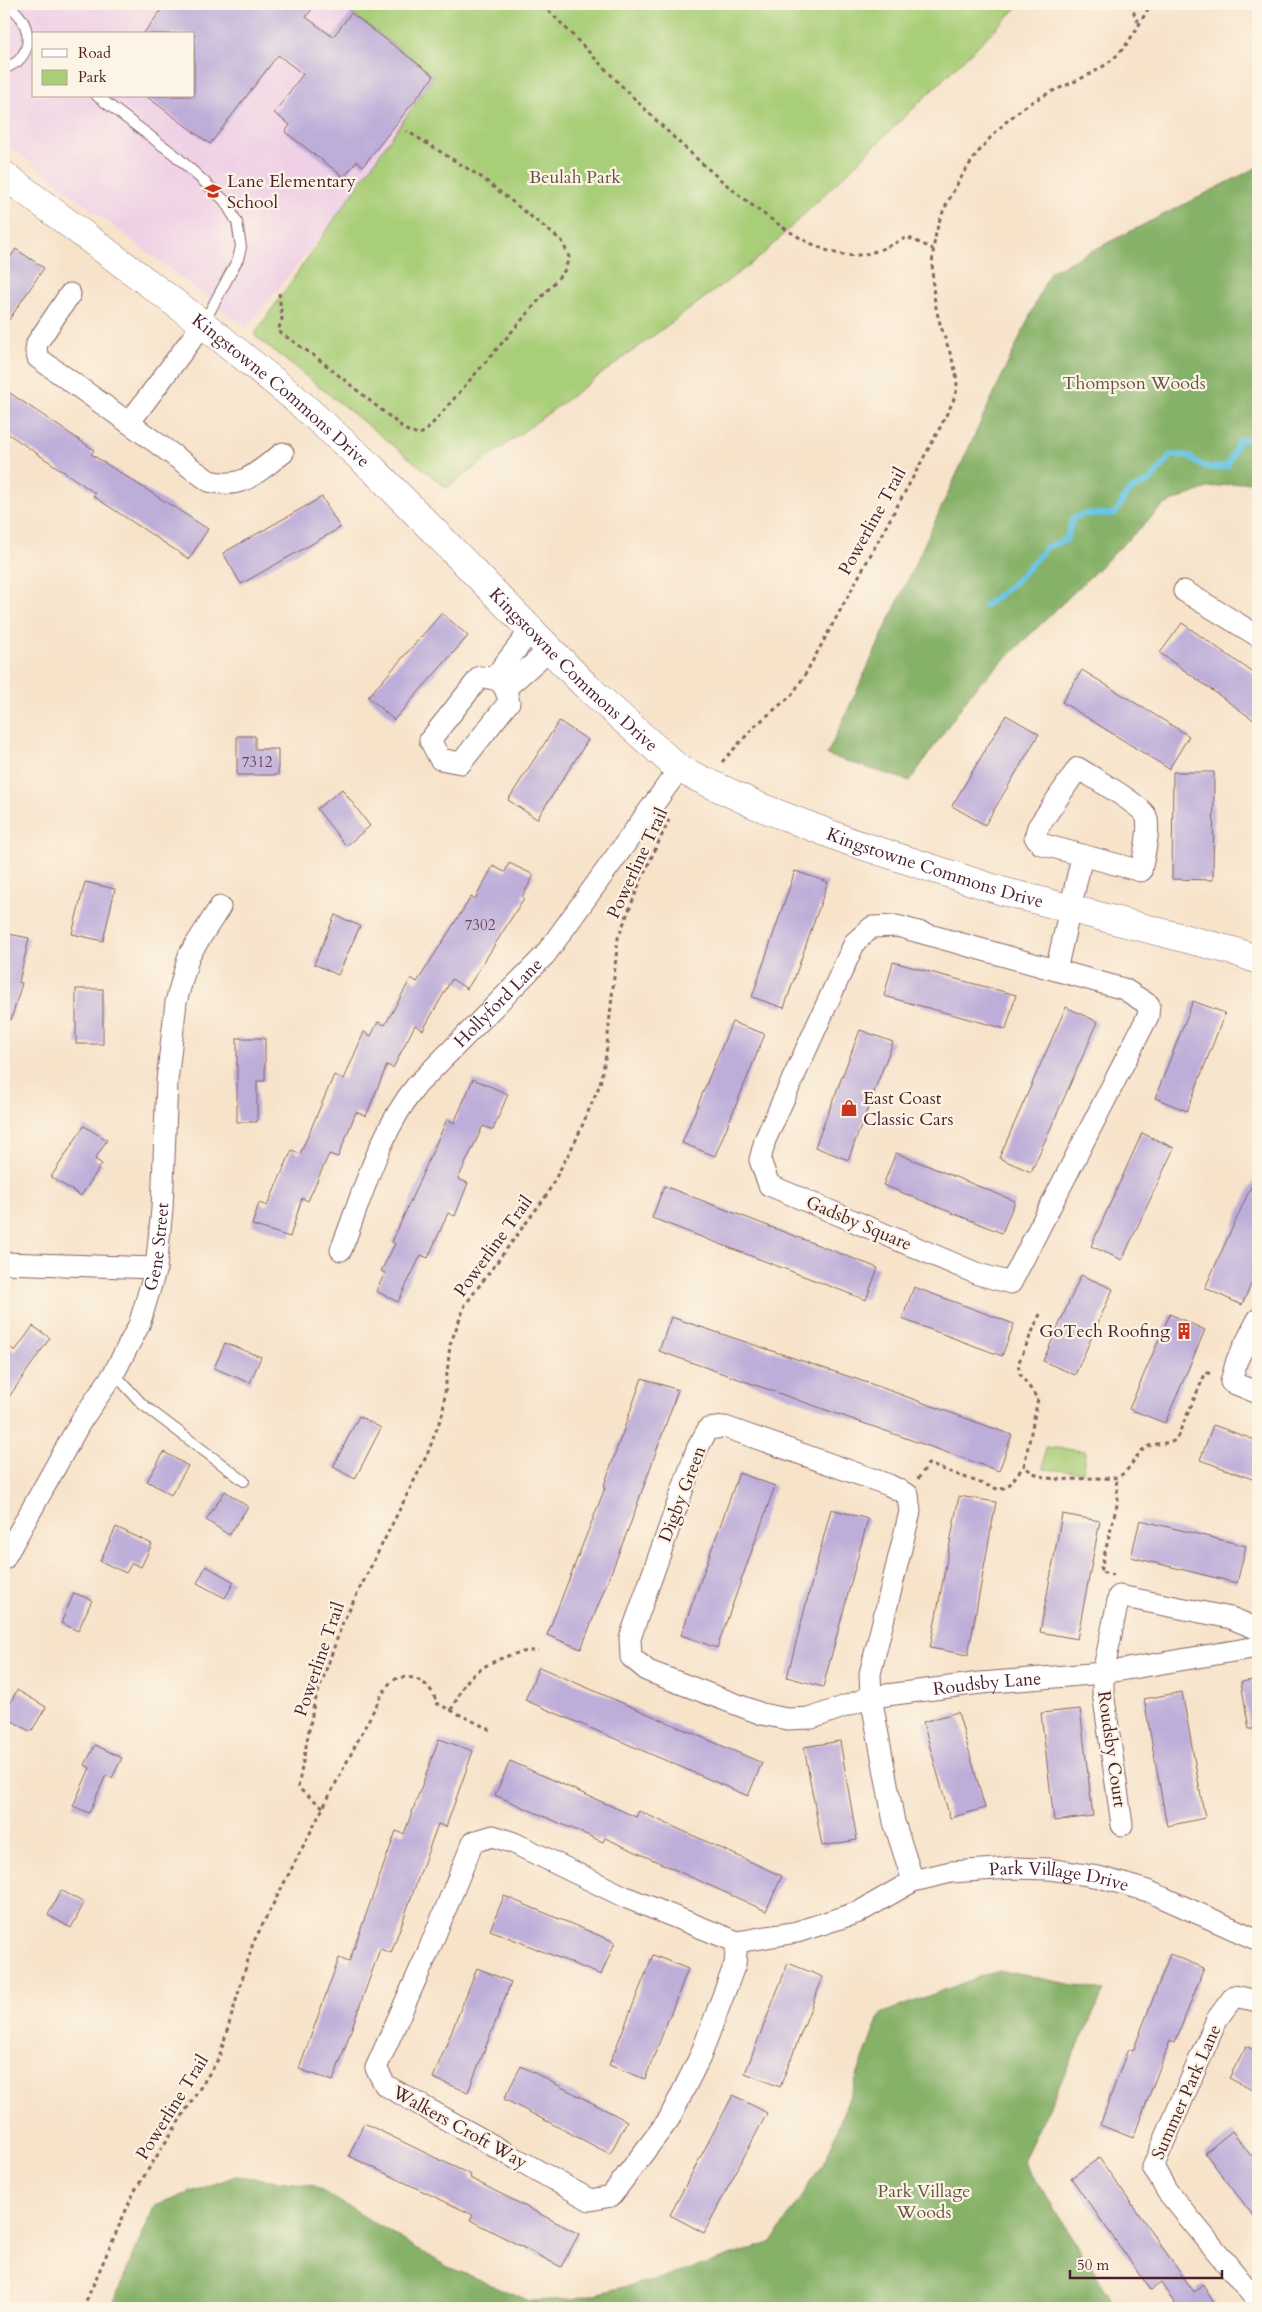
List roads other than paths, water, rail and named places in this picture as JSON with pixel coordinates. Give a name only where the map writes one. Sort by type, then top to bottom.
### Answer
[{"type":"street","name":"Kingstowne Commons Drive","points":[[4,175],[203,324],[292,394],[373,469],[586,686],[691,774],[758,806],[851,842],[1002,891],[1237,952],[1258,960]]},
{"type":"street","points":[[70,294],[37,342],[36,351],[38,358],[209,481],[225,485],[240,483],[283,453]]},
{"type":"street","points":[[129,423],[203,324]]},
{"type":"street","points":[[1184,591],[1258,636]]},
{"type":"street","points":[[531,630],[500,683],[549,650]]},
{"type":"street","points":[[1078,768],[1138,808],[1146,817],[1147,830],[1141,871],[1082,857],[1040,844],[1035,837],[1038,827],[1078,768]]},
{"type":"street","name":"Hollyford Lane","points":[[341,1250],[390,1126],[403,1103],[417,1085],[545,955],[691,774]]},
{"type":"street","points":[[1056,970],[1082,857]]},
{"type":"street","name":"Gene Street","points":[[4,1559],[82,1421],[114,1373],[139,1325],[156,1268],[162,1210],[167,1081],[176,1002],[187,959],[220,907]]},
{"type":"street","name":"Gadsby Square","points":[[897,926],[1056,970],[1124,989],[1149,1005],[1149,1010],[1011,1283],[978,1274],[769,1185],[760,1160],[765,1140],[854,942],[872,927],[897,926]]},
{"type":"street","points":[[4,1263],[156,1268]]},
{"type":"street","points":[[1258,1319],[1237,1360],[1230,1382],[1258,1393]]},
{"type":"street","name":"Digby Green","points":[[725,1427],[889,1485],[908,1495],[910,1512],[870,1674],[871,1697],[812,1718],[787,1719],[762,1714],[648,1671],[631,1657],[630,1638],[697,1449],[708,1429],[725,1427]]},
{"type":"street","points":[[1103,1673],[1119,1596],[1231,1618],[1258,1629]]},
{"type":"street","name":"Roudsby Lane","points":[[871,1697],[981,1683],[1103,1673],[1258,1647]]},
{"type":"street","name":"Roudsby Court","points":[[1103,1673],[1103,1692],[1122,1825]]},
{"type":"street","points":[[871,1697],[894,1822],[912,1881]]},
{"type":"street","name":"Walkers Croft Way","points":[[493,1836],[514,1843],[625,1897],[737,1942],[735,1964],[696,2066],[669,2119],[611,2196],[590,2200],[385,2085],[376,2068],[428,1952],[473,1842],[493,1836]]},
{"type":"street","name":"Park Village Drive","points":[[737,1942],[797,1932],[859,1912],[912,1881],[951,1872],[1012,1868],[1049,1870],[1099,1877],[1148,1891],[1258,1940]]},
{"type":"street","name":"Summer Park Lane","points":[[1258,2001],[1234,1996],[1218,2019],[1153,2167],[1168,2191],[1258,2302]]},
{"type":"lane","points":[[4,69],[18,60],[30,47],[26,26],[17,10],[5,4]]},
{"type":"lane","points":[[99,98],[175,155],[224,200],[237,222],[241,247],[238,259],[203,324]]},
{"type":"lane","points":[[114,1373],[142,1404],[244,1481]]},
{"type":"waterway","points":[[985,606],[1014,583],[1047,547],[1067,539],[1072,519],[1084,514],[1115,514],[1128,492],[1151,480],[1171,455],[1189,456],[1198,463],[1211,468],[1227,466],[1239,440],[1258,439]]},
{"type":"place","name":"Lane Elementary School","points":[[213,191]]},
{"type":"place","name":"East Coast Classic Cars","points":[[849,1108]]},
{"type":"place","name":"GoTech Roofing","points":[[1184,1331]]},
{"type":"park label","name":"Beulah Park","points":[[575,177]]},
{"type":"park label","name":"Thompson Woods","points":[[1134,383]]},
{"type":"park label","name":"Park Village Woods","points":[[924,2201]]}]
